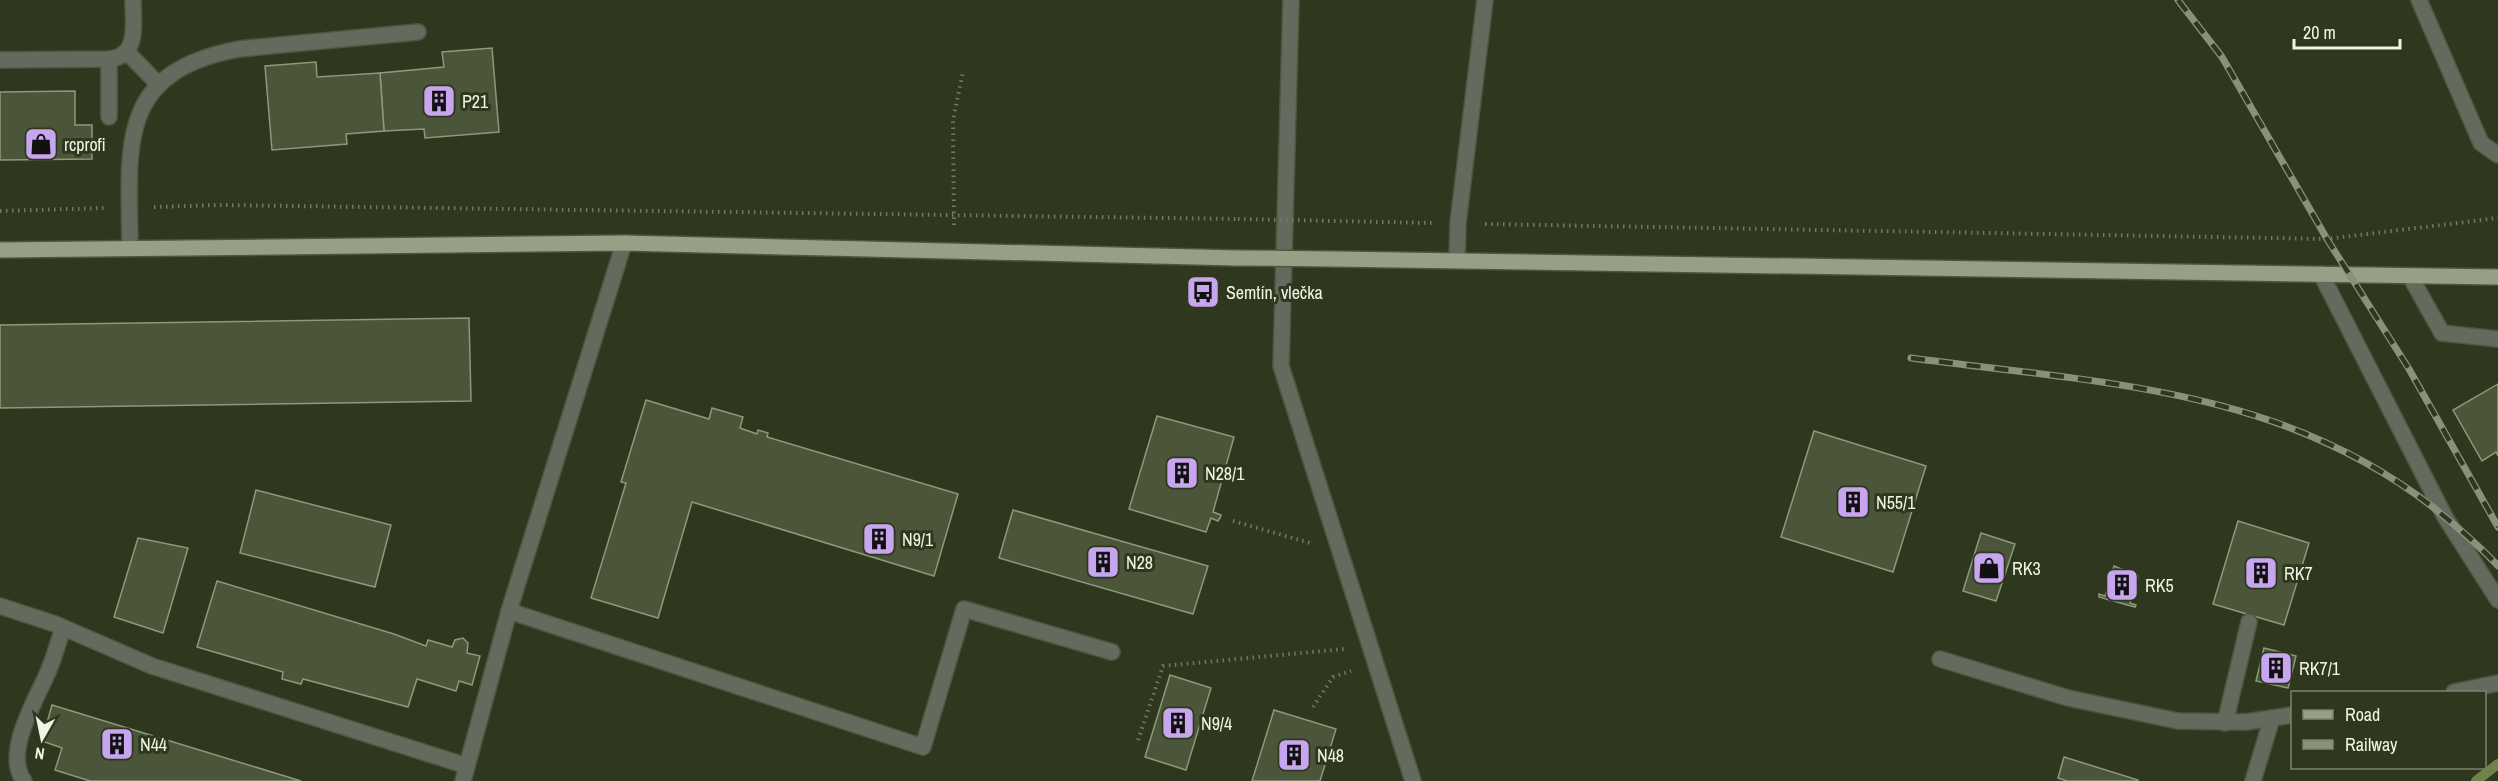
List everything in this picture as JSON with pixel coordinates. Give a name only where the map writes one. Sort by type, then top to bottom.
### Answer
[{"type":"main road","points":[[0,250],[624,243],[954,249],[1236,258],[2498,278]]},
{"type":"lane","points":[[127,52],[133,34],[133,0]]},
{"type":"lane","points":[[1291,0],[1281,366],[1413,781]]},
{"type":"lane","points":[[1457,260],[1458,223],[1485,0]]},
{"type":"lane","points":[[2419,0],[2481,143],[2498,155]]},
{"type":"lane","points":[[130,248],[130,152],[135,124],[157,83],[186,63],[219,52],[418,32]]},
{"type":"lane","points":[[0,60],[109,59],[127,52]]},
{"type":"lane","points":[[127,52],[157,83]]},
{"type":"lane","points":[[109,59],[109,117]]},
{"type":"lane","points":[[0,606],[63,628],[172,673],[465,773],[509,611],[624,243]]},
{"type":"lane","points":[[2321,274],[2445,517],[2498,600]]},
{"type":"lane","points":[[2410,276],[2442,333],[2498,339]]},
{"type":"lane","points":[[509,611],[923,747],[964,609],[1112,652]]},
{"type":"lane","points":[[2224,723],[2249,622]]},
{"type":"lane","points":[[24,781],[16,762],[19,745],[26,720],[52,663],[63,628]]},
{"type":"lane","points":[[1940,659],[2068,698],[2178,721],[2224,723],[2291,715]]},
{"type":"lane","points":[[2463,691],[2498,683]]},
{"type":"lane","points":[[2253,781],[2272,718]]},
{"type":"path","points":[[954,249],[953,120],[963,72]]},
{"type":"path","points":[[0,211],[219,205],[1238,219],[2327,239],[2498,218]]},
{"type":"path","points":[[1233,522],[1311,543],[1334,538]]},
{"type":"path","points":[[1138,740],[1163,666],[1369,646]]},
{"type":"path","points":[[1313,707],[1333,677],[1375,664]]},
{"type":"building","name":"P21","points":[[492,48],[499,132],[425,138],[424,129],[384,131],[380,73],[444,67],[442,52]]},
{"type":"building","points":[[316,62],[317,77],[380,73],[384,131],[346,134],[347,144],[272,150],[265,66]]},
{"type":"building","points":[[75,91],[75,125],[92,125],[92,159],[0,160],[0,92]]},
{"type":"building","points":[[469,318],[471,401],[0,408],[0,325]]},
{"type":"building","points":[[2498,384],[2498,456],[2496,452],[2482,461],[2453,410]]},
{"type":"building","name":"N9/1","points":[[646,400],[709,419],[712,408],[743,417],[740,428],[757,434],[758,430],[768,433],[767,437],[958,494],[934,576],[692,502],[658,618],[591,598],[626,483],[621,482]]},
{"type":"building","name":"N28/1","points":[[1157,416],[1234,437],[1213,512],[1221,515],[1218,521],[1211,518],[1206,532],[1129,509]]},
{"type":"building","name":"N55/1","points":[[1814,431],[1926,466],[1893,572],[1781,537]]},
{"type":"building","points":[[256,490],[391,525],[375,587],[240,553]]},
{"type":"building","name":"N28","points":[[1013,510],[1208,566],[1193,614],[999,558]]},
{"type":"building","name":"RK7","points":[[2238,521],[2309,543],[2284,625],[2213,604]]},
{"type":"building","name":"RK3","points":[[1981,533],[2015,544],[1996,601],[1963,591]]},
{"type":"building","points":[[138,538],[188,548],[163,633],[114,617]]},
{"type":"building","name":"RK5","points":[[2114,566],[2138,576],[2130,603],[2136,605],[2135,607],[2099,597],[2099,594],[2105,596]]},
{"type":"building","points":[[217,581],[394,634],[426,646],[428,640],[452,647],[455,640],[463,638],[468,643],[467,653],[480,656],[472,685],[459,681],[456,691],[417,679],[408,707],[303,679],[301,684],[282,679],[283,672],[197,647]]},
{"type":"building","name":"RK7/1","points":[[2264,648],[2296,656],[2288,688],[2256,681]]},
{"type":"building","name":"N9/4","points":[[1170,675],[1211,688],[1186,770],[1145,757]]},
{"type":"building","name":"N44","points":[[52,705],[301,781],[90,781],[55,770],[62,748],[42,741]]},
{"type":"building","name":"N48","points":[[1274,710],[1336,729],[1320,781],[1252,781]]},
{"type":"building","points":[[2064,757],[2138,781],[2067,781],[2058,778]]},
{"type":"waterway","points":[[2476,781],[2498,764]]},
{"type":"railway","points":[[2178,0],[2222,57],[2327,239],[2409,369],[2498,527]]},
{"type":"railway","points":[[1911,358],[2118,385],[2184,397],[2250,414],[2313,437],[2375,468],[2434,508],[2498,566]]},
{"type":"place","name":"P21","points":[[439,101]]},
{"type":"place","name":"rcprofi","points":[[41,144]]},
{"type":"place","name":"Semtín, vlečka","points":[[1203,292]]},
{"type":"place","name":"N28/1","points":[[1182,473]]},
{"type":"place","name":"N55/1","points":[[1853,502]]},
{"type":"place","name":"N9/1","points":[[879,539]]},
{"type":"place","name":"N28","points":[[1103,562]]},
{"type":"place","name":"RK3","points":[[1989,568]]},
{"type":"place","name":"RK7","points":[[2261,573]]},
{"type":"place","name":"RK5","points":[[2122,585]]},
{"type":"place","name":"RK7/1","points":[[2276,668]]},
{"type":"place","name":"N9/4","points":[[1178,723]]},
{"type":"place","name":"N44","points":[[117,744]]},
{"type":"place","name":"N48","points":[[1294,755]]}]
